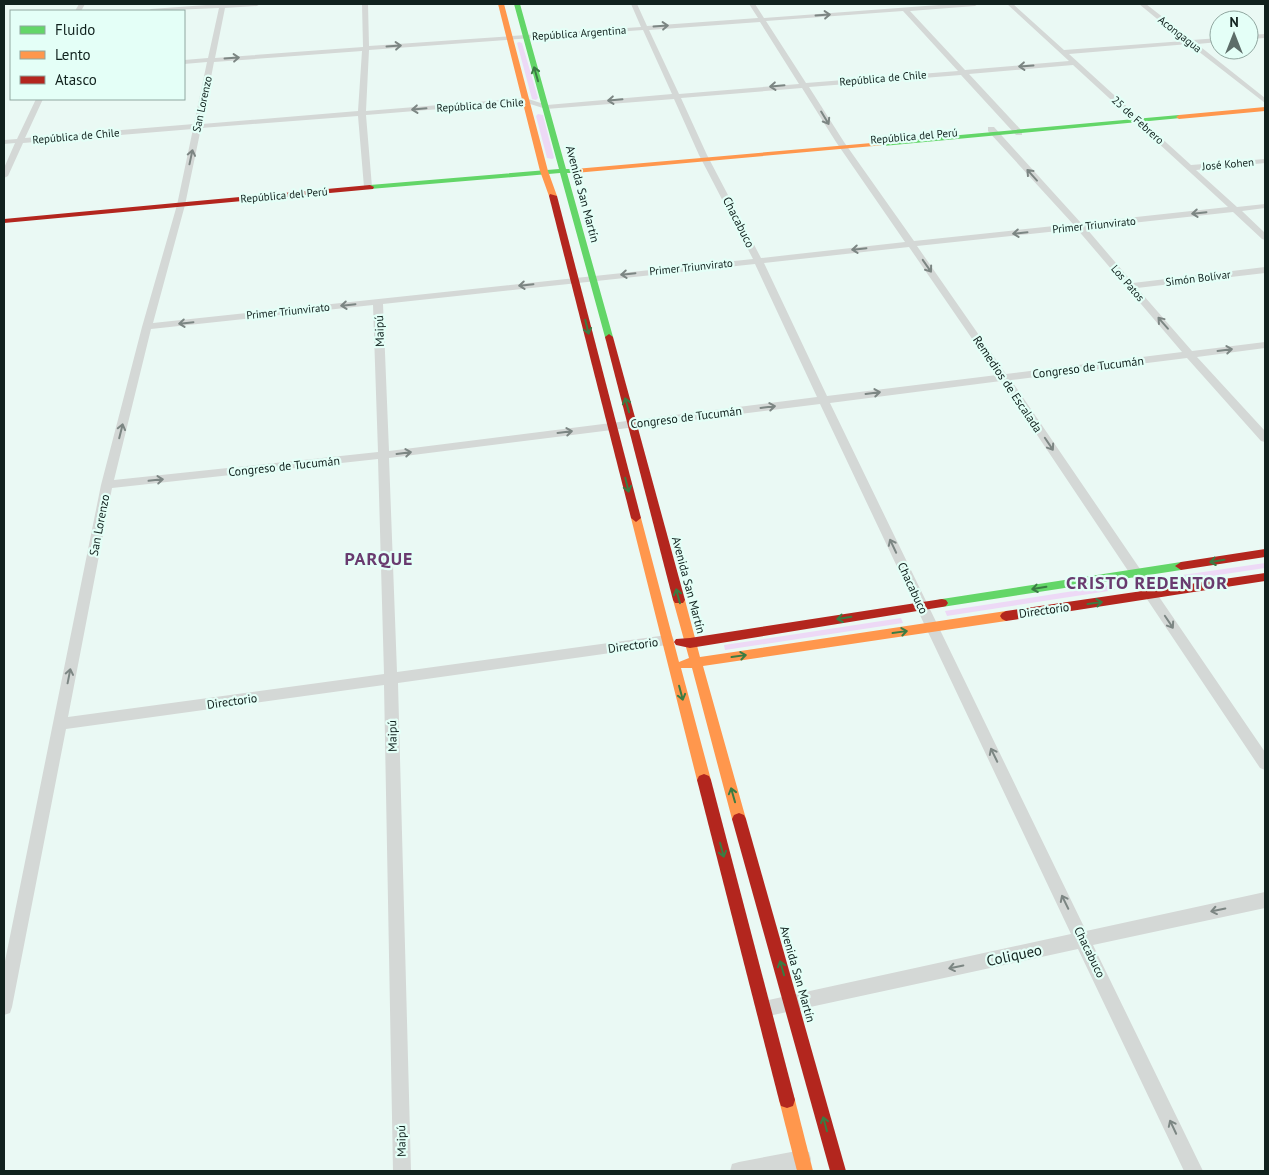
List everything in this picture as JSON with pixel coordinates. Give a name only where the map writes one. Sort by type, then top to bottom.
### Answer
[{"type":"main road","points":[[501,4],[525,100],[575,280],[804,1165]]},
{"type":"main road","name":"Avenida San Martín","points":[[517,4],[695,662],[838,1171]]},
{"type":"main road","name":"República del Perú","points":[[4,221],[544,170],[586,171],[705,158],[1136,118],[1265,102]]},
{"type":"main road","name":"República del Perú","points":[[1136,118],[1265,109]]},
{"type":"main road","name":"Directorio","points":[[667,640],[690,643],[1265,553]]},
{"type":"main road","name":"Directorio","points":[[674,665],[1265,577]]},
{"type":"street","points":[[163,10],[257,4]]},
{"type":"street","points":[[365,4],[366,48],[362,113],[368,187]]},
{"type":"street","name":"Chacabuco","points":[[634,4],[705,158],[758,260],[921,606],[1084,939],[1194,1171]]},
{"type":"street","name":"Remedios de Escalada","points":[[752,4],[842,145],[1004,378],[1265,764]]},
{"type":"street","points":[[882,4],[889,10]]},
{"type":"street","name":"República Argentina","points":[[185,62],[974,4]]},
{"type":"street","name":"25 de Febrero","points":[[1010,4],[1065,52],[1265,237]]},
{"type":"street","name":"Acongagua","points":[[1142,4],[1265,102]]},
{"type":"street","name":"San Lorenzo","points":[[4,1007],[107,485],[147,327],[181,204],[223,5]]},
{"type":"street","points":[[905,9],[964,71],[1016,130]]},
{"type":"street","points":[[1065,52],[1209,41]]},
{"type":"street","name":"República de Chile","points":[[4,142],[525,100],[546,107],[1075,62]]},
{"type":"street","points":[[4,176],[39,100]]},
{"type":"street","name":"Los Patos","points":[[993,132],[1080,227],[1190,355],[1265,438]]},
{"type":"street","name":"José Kohen","points":[[1190,168],[1265,161]]},
{"type":"street","name":"Primer Triunvirato","points":[[147,327],[1265,206]]},
{"type":"street","name":"Simón Bolívar","points":[[1131,286],[1265,270]]},
{"type":"street","name":"Maipú","points":[[378,301],[391,679],[402,1171]]},
{"type":"street","name":"Congreso de Tucumán","points":[[107,485],[383,455],[1265,345]]},
{"type":"street","name":"Directorio","points":[[60,724],[667,640]]},
{"type":"street","name":"Coliqueo","points":[[764,1009],[1265,900]]},
{"type":"street","points":[[739,1171],[804,1165]]},
{"type":"shaded area","points":[[517,43],[522,43],[538,98],[536,100],[532,99]]},
{"type":"shaded area","points":[[538,114],[543,115],[554,158],[552,159],[547,158],[536,116]]},
{"type":"shaded area","points":[[1265,563],[1265,568],[1165,583],[1162,578]]},
{"type":"shaded area","points":[[1112,585],[1115,590],[947,616],[945,611]]},
{"type":"shaded area","points":[[901,618],[903,623],[725,650],[724,645]]},
{"type":"traffic: fast","points":[[517,4],[609,337]]},
{"type":"traffic: fast","points":[[883,144],[1179,117]]},
{"type":"traffic: fast","points":[[370,187],[544,171],[575,171]]},
{"type":"traffic: fast","points":[[942,603],[1181,566]]},
{"type":"traffic: slow","points":[[501,4],[544,171],[553,196]]},
{"type":"traffic: slow","points":[[1179,117],[1265,109]]},
{"type":"traffic: slow","points":[[575,171],[883,144]]},
{"type":"traffic: slow","points":[[636,518],[704,780]]},
{"type":"traffic: slow","points":[[679,600],[739,819]]},
{"type":"traffic: slow","points":[[684,664],[1006,616]]},
{"type":"traffic: slow","points":[[787,1100],[805,1171]]},
{"type":"traffic: jam","points":[[4,221],[370,187]]},
{"type":"traffic: jam","points":[[553,196],[636,518]]},
{"type":"traffic: jam","points":[[609,337],[679,600]]},
{"type":"traffic: jam","points":[[1181,566],[1265,553]]},
{"type":"traffic: jam","points":[[1006,616],[1265,577]]},
{"type":"traffic: jam","points":[[680,642],[690,643],[942,603]]},
{"type":"traffic: jam","points":[[704,780],[787,1100]]},
{"type":"traffic: jam","points":[[739,819],[838,1171]]},
{"type":"district","name":"PARQUE","points":[[379,558]]},
{"type":"district","name":"CRISTO REDENTOR","points":[[1147,582]]}]
